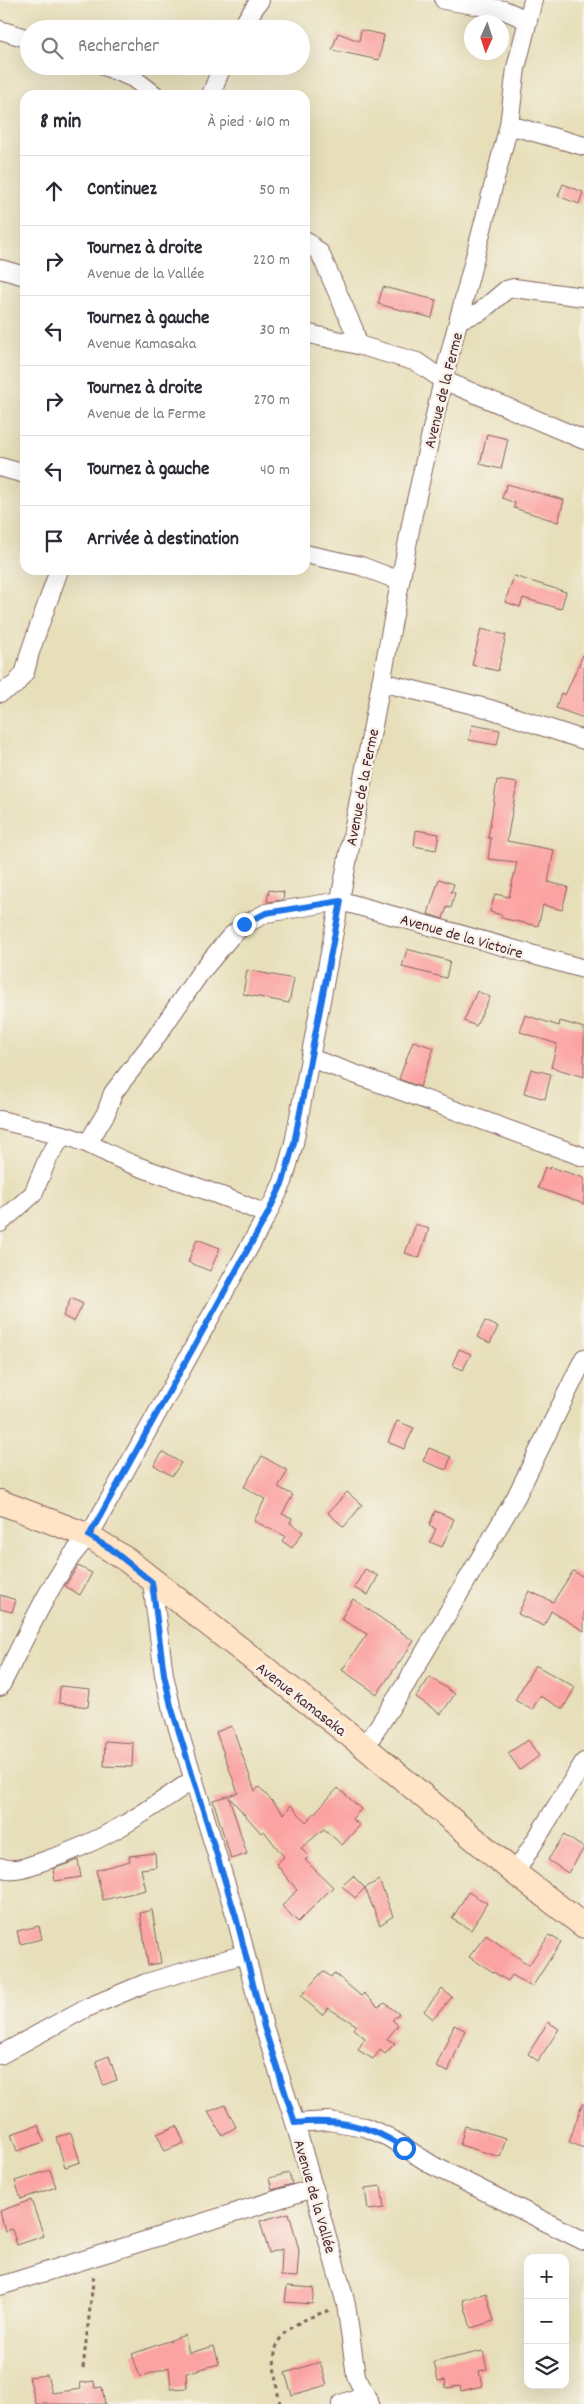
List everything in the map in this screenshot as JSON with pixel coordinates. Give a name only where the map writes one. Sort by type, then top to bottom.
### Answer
[{"type":"street","points":[[246,20],[260,0]]},
{"type":"street","points":[[444,0],[504,10],[527,20]]},
{"type":"street","name":"Avenue de la Ferme","points":[[0,1687],[64,1569],[77,1547],[89,1536],[267,1215],[283,1182],[290,1157],[341,901],[400,581],[443,380],[509,125],[516,68],[533,0]]},
{"type":"street","points":[[0,30],[20,36]]},
{"type":"street","points":[[126,75],[149,90]]},
{"type":"street","points":[[213,90],[219,75]]},
{"type":"street","points":[[509,125],[584,146]]},
{"type":"street","points":[[310,244],[320,253],[358,345]]},
{"type":"street","points":[[0,269],[20,275]]},
{"type":"street","points":[[460,319],[480,312],[506,290],[514,288],[584,297]]},
{"type":"street","points":[[310,334],[358,345],[417,362],[443,380],[584,440]]},
{"type":"street","points":[[0,467],[20,473]]},
{"type":"street","points":[[310,555],[361,566],[400,581]]},
{"type":"street","points":[[0,693],[15,685],[25,672],[30,652],[57,575]]},
{"type":"street","points":[[381,682],[490,709],[584,740]]},
{"type":"street","points":[[88,1143],[106,1113],[113,1093],[152,1043],[200,973],[230,937],[244,924],[266,913],[341,901]]},
{"type":"street","name":"Avenue de la Victoire","points":[[341,901],[584,969]]},
{"type":"street","points":[[310,1058],[584,1157]]},
{"type":"street","points":[[0,1120],[88,1143],[114,1157],[235,1200],[267,1215]]},
{"type":"street","points":[[0,1223],[32,1194],[48,1158],[63,1135]]},
{"type":"street","points":[[365,1747],[407,1682],[516,1497],[584,1358]]},
{"type":"street","name":"Avenue Kamasaka","points":[[0,1502],[39,1515],[89,1536],[122,1556],[152,1582],[365,1747],[515,1873],[584,1926]]},
{"type":"street","name":"Avenue de la Vallée","points":[[152,1582],[164,1674],[236,1917],[264,2027],[314,2188],[346,2304],[356,2376],[367,2400]]},
{"type":"street","points":[[515,1873],[584,1762]]},
{"type":"street","points":[[0,1867],[5,1870],[23,1868],[87,1846],[115,1832],[194,1779]]},
{"type":"street","points":[[0,2055],[84,2009],[146,1983],[245,1954]]},
{"type":"street","points":[[295,2123],[328,2121],[365,2127],[388,2137],[432,2164],[584,2241]]},
{"type":"street","points":[[0,2286],[314,2188]]},
{"type":"street","points":[[341,2404],[367,2400]]},
{"type":"path","points":[[83,2368],[96,2256]]},
{"type":"path","points":[[280,2404],[274,2374],[274,2351],[282,2334],[302,2320],[346,2304]]},
{"type":"building","points":[[361,30],[384,35],[379,60],[332,50],[338,33],[359,41]]},
{"type":"building","points":[[563,184],[583,192],[579,204],[558,196]]},
{"type":"building","points":[[383,287],[436,300],[432,318],[378,304]]},
{"type":"building","points":[[487,434],[508,439],[501,469],[480,464]]},
{"type":"building","points":[[507,484],[564,500],[558,522],[514,508],[515,503],[502,498]]},
{"type":"building","points":[[514,576],[566,592],[561,609],[523,598],[520,607],[505,602]]},
{"type":"building","points":[[481,629],[506,635],[498,671],[472,665]]},
{"type":"building","points":[[584,653],[584,718],[556,708],[561,693],[565,695]]},
{"type":"building","points":[[472,725],[500,730],[497,745],[469,740]]},
{"type":"building","points":[[497,780],[517,783],[507,841],[554,850],[548,882],[568,887],[562,910],[543,905],[538,926],[501,918],[502,915],[490,912],[495,894],[509,897],[517,862],[488,859],[491,838],[488,838]]},
{"type":"building","points":[[416,830],[439,834],[436,850],[414,846]]},
{"type":"building","points":[[439,879],[454,884],[451,892],[455,893],[451,908],[447,907],[443,919],[428,914]]},
{"type":"building","points":[[269,890],[284,892],[283,900],[267,902]]},
{"type":"building","points":[[407,949],[450,961],[446,978],[402,967]]},
{"type":"building","points":[[247,970],[294,979],[289,1003],[243,994]]},
{"type":"building","points":[[477,991],[490,997],[476,1026],[464,1021]]},
{"type":"building","points":[[525,1015],[559,1026],[560,1021],[584,1028],[584,1077],[551,1067],[557,1044],[520,1032]]},
{"type":"building","points":[[413,1041],[434,1048],[420,1087],[399,1079]]},
{"type":"building","points":[[531,1069],[551,1074],[545,1099],[524,1093]]},
{"type":"building","points":[[545,1167],[550,1169],[551,1167],[584,1178],[584,1204],[538,1188]]},
{"type":"building","points":[[416,1224],[429,1229],[419,1258],[405,1253]]},
{"type":"building","points":[[197,1239],[220,1248],[210,1271],[188,1262]]},
{"type":"building","points":[[71,1298],[83,1304],[74,1322],[63,1316]]},
{"type":"building","points":[[485,1321],[498,1327],[490,1343],[477,1337]]},
{"type":"building","points":[[459,1349],[471,1354],[463,1370],[452,1365]]},
{"type":"building","points":[[397,1421],[414,1428],[404,1449],[388,1442]]},
{"type":"building","points":[[429,1448],[451,1457],[446,1470],[423,1461]]},
{"type":"building","points":[[163,1452],[181,1463],[172,1476],[154,1465]]},
{"type":"building","points":[[262,1456],[288,1471],[278,1487],[293,1495],[282,1514],[292,1518],[290,1523],[303,1532],[292,1548],[282,1541],[285,1536],[254,1521],[265,1499],[244,1487]]},
{"type":"building","points":[[347,1492],[362,1505],[344,1527],[328,1513]]},
{"type":"building","points":[[435,1511],[454,1519],[442,1547],[430,1542],[436,1529],[429,1526]]},
{"type":"building","points":[[78,1566],[92,1573],[80,1595],[65,1586]]},
{"type":"building","points":[[365,1569],[378,1576],[368,1595],[354,1588]]},
{"type":"building","points":[[573,1571],[584,1577],[584,1631],[551,1611],[544,1626],[518,1614],[529,1591],[553,1602]]},
{"type":"building","points":[[0,1595],[16,1600],[12,1612],[0,1609]]},
{"type":"building","points":[[353,1599],[414,1641],[377,1694],[342,1670],[367,1634],[341,1619]]},
{"type":"building","points":[[535,1665],[575,1687],[563,1709],[540,1696],[532,1710],[515,1700]]},
{"type":"building","points":[[430,1677],[455,1694],[441,1714],[416,1697]]},
{"type":"building","points":[[60,1686],[90,1689],[88,1707],[59,1703]]},
{"type":"building","points":[[232,1726],[255,1791],[259,1787],[284,1814],[291,1805],[306,1822],[338,1788],[361,1809],[352,1819],[360,1825],[342,1845],[324,1829],[301,1848],[309,1857],[305,1860],[333,1887],[298,1922],[282,1906],[297,1890],[276,1864],[284,1857],[264,1831],[261,1833],[229,1797],[247,1854],[231,1859],[213,1800],[238,1793],[216,1732]]},
{"type":"building","points":[[528,1740],[539,1756],[520,1770],[508,1753]]},
{"type":"building","points":[[105,1741],[133,1743],[132,1767],[104,1766]]},
{"type":"building","points":[[564,1835],[584,1848],[568,1873],[548,1860]]},
{"type":"building","points":[[155,1853],[156,1867],[141,1869],[146,1890],[103,1900],[96,1870],[130,1861],[129,1856]]},
{"type":"building","points":[[78,1860],[81,1877],[55,1881],[53,1869]]},
{"type":"building","points":[[353,1876],[365,1888],[355,1898],[342,1886]]},
{"type":"building","points":[[379,1880],[393,1916],[380,1925],[365,1888]]},
{"type":"building","points":[[468,1892],[487,1903],[471,1930],[452,1919]]},
{"type":"building","points":[[152,1910],[161,1963],[148,1965],[140,1913]]},
{"type":"building","points":[[39,1926],[42,1939],[20,1944],[17,1931]]},
{"type":"building","points":[[486,1935],[529,1965],[549,1935],[561,1942],[532,1987],[512,1975],[508,1981],[469,1957]]},
{"type":"building","points":[[323,1971],[331,1977],[334,1973],[361,1996],[364,1993],[378,2007],[385,2003],[399,2014],[392,2020],[398,2025],[387,2039],[395,2043],[385,2054],[380,2050],[373,2059],[358,2050],[365,2038],[353,2029],[356,2025],[328,2008],[322,2015],[301,1996]]},
{"type":"building","points":[[442,1989],[452,1997],[433,2019],[424,2011]]},
{"type":"building","points":[[548,2022],[559,2029],[538,2061],[528,2054]]},
{"type":"building","points":[[454,2025],[465,2030],[448,2072],[436,2067]]},
{"type":"building","points":[[109,2056],[117,2080],[103,2085],[96,2061]]},
{"type":"building","points":[[582,2104],[584,2104],[584,2148],[569,2142]]},
{"type":"building","points":[[225,2105],[236,2127],[222,2135],[208,2112]]},
{"type":"building","points":[[38,2125],[44,2142],[17,2151],[11,2134]]},
{"type":"building","points":[[177,2126],[184,2143],[165,2151],[157,2134]]},
{"type":"building","points":[[465,2126],[506,2138],[500,2157],[460,2145]]},
{"type":"building","points":[[71,2133],[80,2162],[65,2167],[56,2137]]},
{"type":"building","points":[[50,2170],[56,2187],[21,2199],[15,2181]]},
{"type":"building","points":[[289,2173],[292,2184],[272,2190],[269,2178]]},
{"type":"building","points":[[381,2186],[384,2208],[368,2210],[365,2188]]},
{"type":"building","points":[[31,2200],[44,2236],[17,2245],[12,2229],[5,2231],[0,2211]]},
{"type":"building","points":[[289,2213],[299,2250],[297,2277],[281,2276],[282,2249],[269,2253],[260,2221]]},
{"type":"building","points":[[287,2286],[314,2288],[312,2304],[285,2302]]},
{"type":"building","points":[[486,2293],[494,2321],[471,2328],[463,2300]]},
{"type":"building","points":[[185,2335],[189,2353],[214,2346],[219,2364],[186,2373],[187,2388],[171,2389],[169,2367],[140,2377],[132,2354]]},
{"type":"building","points":[[483,2351],[487,2369],[479,2371],[482,2386],[461,2391],[460,2386],[446,2388],[445,2380],[438,2381],[434,2362]]},
{"type":"building","points":[[320,2362],[327,2385],[292,2395],[285,2373]]},
{"type":"building","points":[[47,2375],[52,2393],[81,2389],[80,2383],[94,2381],[95,2388],[102,2387],[105,2404],[36,2404],[29,2377]]},
{"type":"route","points":[[244,924],[266,913],[341,901],[294,1143],[283,1182],[267,1215],[89,1536],[127,1560],[152,1582],[164,1674],[171,1706],[220,1861],[264,2027],[295,2123],[328,2121],[365,2127],[388,2137],[404,2148]]}]
